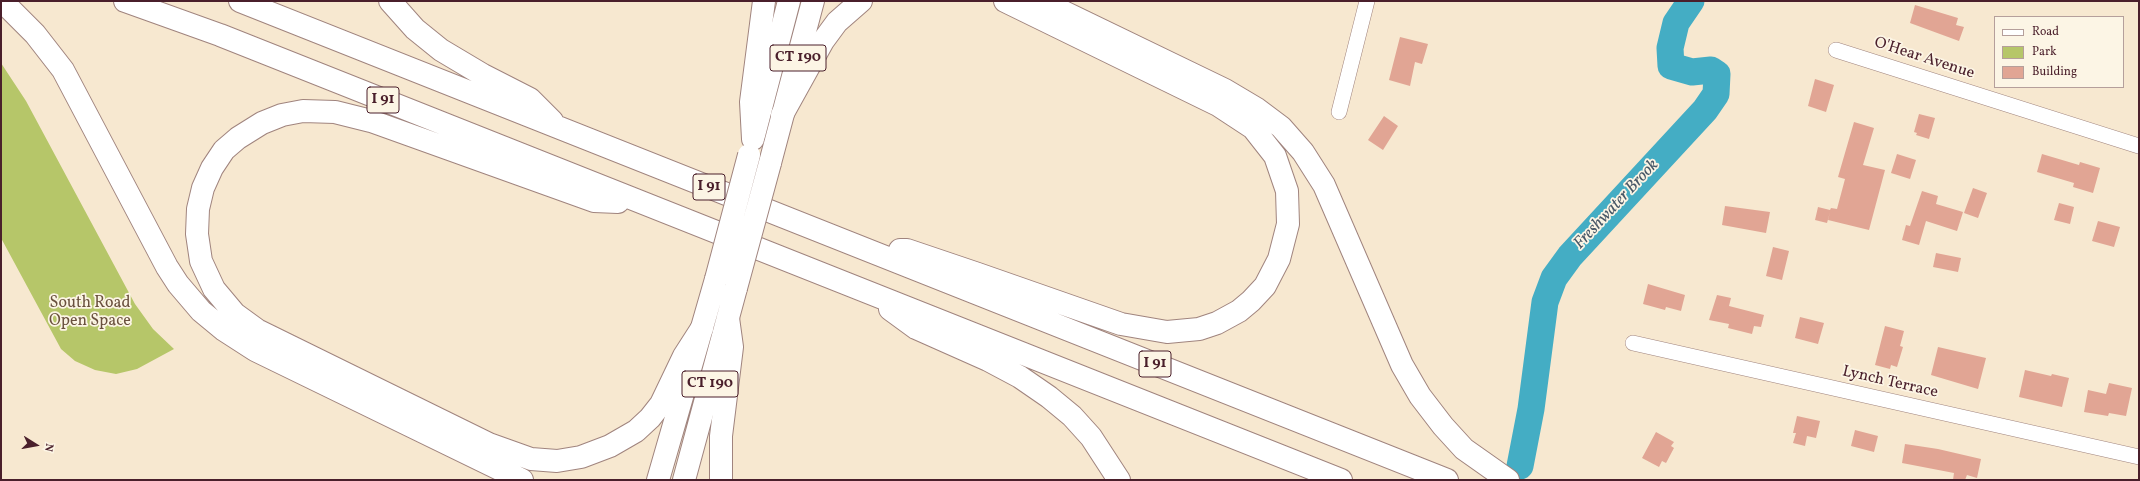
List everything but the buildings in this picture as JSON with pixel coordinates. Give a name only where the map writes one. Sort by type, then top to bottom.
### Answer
[{"type":"main road","points":[[2,1],[35,34],[63,70],[167,267],[201,310],[224,330],[255,350],[522,480]]},
{"type":"main road","name":"I 91","points":[[125,1],[220,35],[640,203],[1342,480]]},
{"type":"main road","name":"I 91","points":[[240,1],[1447,480]]},
{"type":"main road","points":[[390,1],[415,29],[437,47],[461,63],[530,99],[543,110],[557,127]]},
{"type":"main road","points":[[751,147],[751,102],[764,1]]},
{"type":"main road","name":"CT 190","points":[[658,480],[716,280],[790,1]]},
{"type":"main road","name":"CT 190","points":[[684,480],[813,1]]},
{"type":"main road","points":[[782,115],[823,41],[841,18],[862,1]]},
{"type":"main road","points":[[862,247],[907,250],[1121,324],[1167,332],[1199,329],[1228,317],[1251,301],[1271,277],[1285,242],[1288,224],[1288,201],[1284,178],[1279,164],[1270,148],[1258,134],[1247,123],[1218,105],[1005,1]]},
{"type":"main road","points":[[1042,1],[1225,90],[1257,109],[1280,127],[1303,152],[1324,184],[1402,365],[1420,396],[1443,426],[1464,449],[1508,480]]},
{"type":"main road","points":[[640,203],[594,201],[371,121],[335,112],[303,111],[282,115],[262,122],[238,138],[224,150],[212,168],[203,188],[198,209],[197,234],[201,261],[214,289],[231,309],[251,326],[269,337],[489,444],[532,459],[557,461],[581,457],[610,446],[636,431],[650,418],[661,404],[684,356],[702,328]]},
{"type":"main road","points":[[874,295],[909,324],[988,360],[1020,377],[1049,396],[1072,416],[1091,437],[1119,480]]},
{"type":"main road","points":[[721,480],[721,436],[732,347],[728,318]]},
{"type":"street","points":[[1339,112],[1367,1]]},
{"type":"street","name":"O'Hear Avenue","points":[[1836,50],[2139,146]]},
{"type":"street","name":"Lynch Terrace","points":[[1633,343],[2139,457]]},
{"type":"green space","name":"South Road Open Space","points":[[1,63],[26,101],[135,304],[153,329],[174,349],[137,369],[116,374],[95,370],[75,361],[61,349],[1,238]]},
{"type":"waterway","name":"Freshwater Brook","points":[[1520,466],[1531,409],[1545,302],[1554,278],[1570,256],[1705,110],[1716,94],[1717,74],[1711,70],[1692,72],[1671,66],[1670,48],[1676,23],[1691,1]]}]
